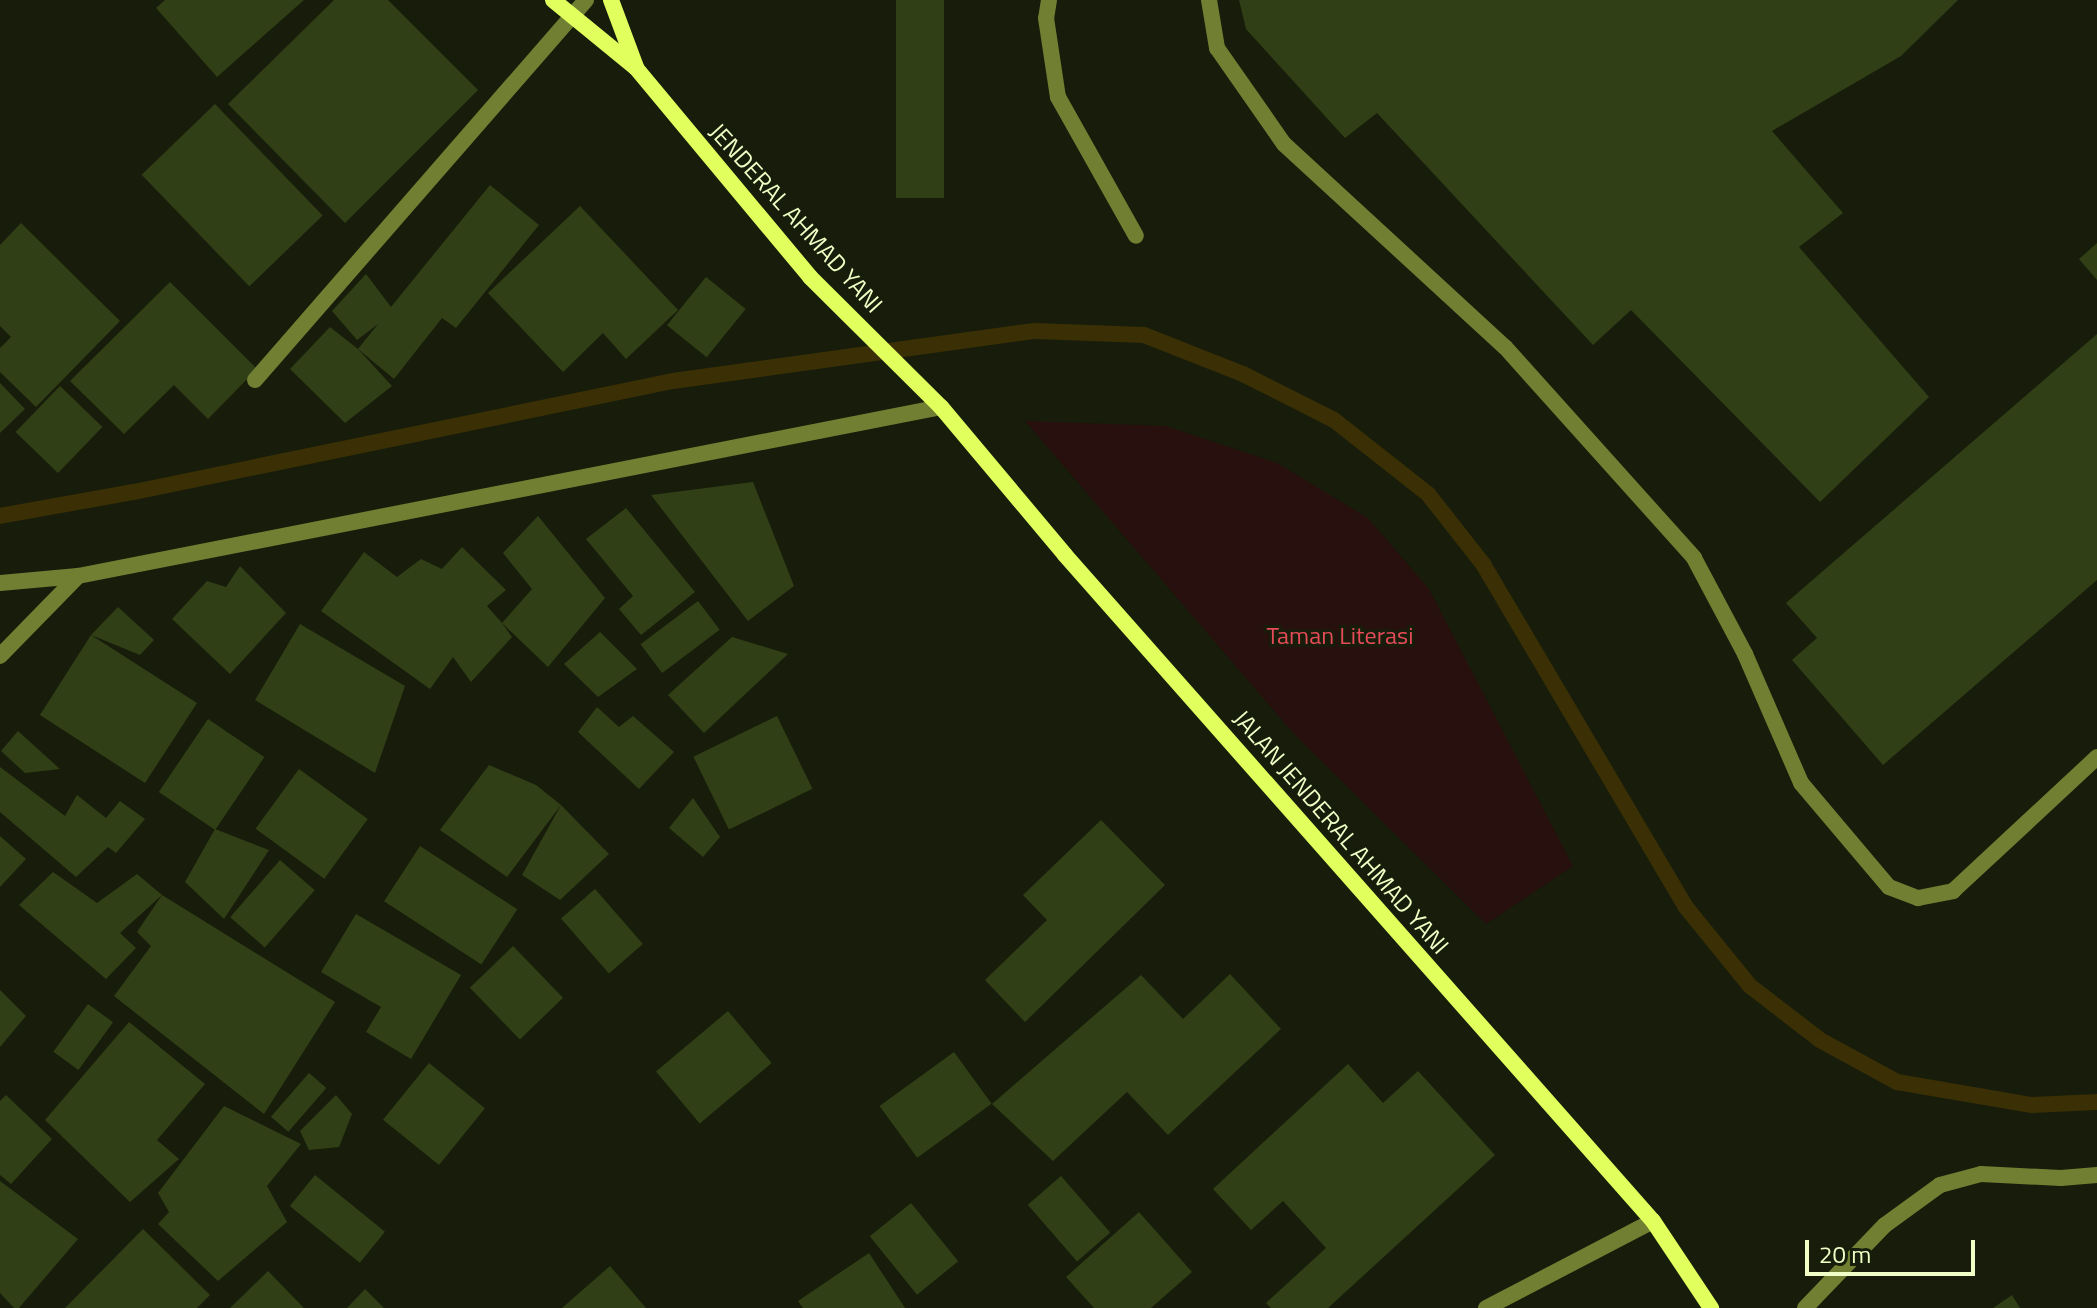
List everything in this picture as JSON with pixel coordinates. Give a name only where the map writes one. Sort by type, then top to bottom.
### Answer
[{"type":"main road","name":"JENDERAL AHMAD YANI","points":[[553,0],[636,68],[810,277],[928,394]]},
{"type":"main road","name":"JENDERAL AHMAD YANI","points":[[611,0],[636,68]]},
{"type":"main road","name":"JALAN JENDERAL AHMAD YANI","points":[[928,394],[1065,555],[1653,1221],[1711,1308]]},
{"type":"street","points":[[255,380],[586,0]]},
{"type":"street","points":[[1049,0],[1046,18],[1058,97],[1136,236]]},
{"type":"street","points":[[1209,0],[1217,48],[1284,144],[1505,347],[1694,558],[1745,654],[1801,783],[1889,887],[1918,898],[1953,891],[2097,757]]},
{"type":"street","points":[[0,583],[78,576],[941,407]]},
{"type":"street","points":[[0,656],[78,576]]},
{"type":"street","points":[[1805,1308],[1885,1225],[1940,1185],[1981,1174],[2061,1178],[2097,1175]]},
{"type":"street","points":[[1486,1308],[1653,1221]]},
{"type":"green space","name":"Taman Literasi","points":[[1025,421],[1166,426],[1277,463],[1368,518],[1429,589],[1573,866],[1486,924],[1295,735]]},
{"type":"building","points":[[165,0],[304,0],[217,77],[156,8]]},
{"type":"building","points":[[334,0],[388,0],[478,90],[345,223],[228,104]]},
{"type":"building","points":[[896,0],[944,0],[944,198],[896,198]]},
{"type":"building","points":[[1239,0],[1958,0],[1901,56],[1772,131],[1843,213],[1799,247],[1929,397],[1820,502],[1631,310],[1593,345],[1377,113],[1345,138],[1246,29]]},
{"type":"building","points":[[215,104],[323,215],[249,286],[142,175]]},
{"type":"building","points":[[490,185],[539,225],[456,328],[442,318],[394,379],[358,349],[378,324],[357,340],[332,311],[366,274],[391,307]]},
{"type":"building","points":[[580,206],[678,310],[626,359],[603,333],[563,372],[488,293]]},
{"type":"building","points":[[21,223],[120,321],[36,407],[0,372],[0,348],[11,337],[0,326],[0,245]]},
{"type":"building","points":[[2097,243],[2097,280],[2079,259]]},
{"type":"building","points":[[706,277],[746,309],[707,357],[667,325]]},
{"type":"building","points":[[170,282],[257,369],[208,419],[174,385],[124,434],[70,381]]},
{"type":"building","points":[[330,327],[358,349],[392,386],[345,423],[290,369]]},
{"type":"building","points":[[2097,334],[2097,580],[1883,765],[1792,660],[1817,638],[1786,603]]},
{"type":"building","points":[[0,383],[25,409],[0,433]]},
{"type":"building","points":[[60,386],[102,427],[58,473],[16,432]]},
{"type":"building","points":[[753,482],[794,586],[748,621],[651,495]]},
{"type":"building","points":[[626,508],[695,592],[641,635],[619,609],[633,596],[586,539]]},
{"type":"building","points":[[538,516],[605,598],[548,667],[502,623],[532,589],[503,553]]},
{"type":"building","points":[[462,547],[506,590],[487,606],[512,637],[471,682],[453,657],[430,689],[321,611],[364,552],[397,577],[421,559],[442,569]]},
{"type":"building","points":[[240,566],[286,613],[230,674],[172,619],[207,581],[226,587]]},
{"type":"building","points":[[698,601],[720,630],[662,673],[640,644]]},
{"type":"building","points":[[118,607],[154,640],[140,655],[91,635]]},
{"type":"building","points":[[300,624],[405,686],[375,773],[255,700]]},
{"type":"building","points":[[600,632],[637,669],[598,697],[564,664]]},
{"type":"building","points":[[91,635],[197,703],[145,783],[40,715]]},
{"type":"building","points":[[732,637],[788,654],[704,733],[668,695]]},
{"type":"building","points":[[597,707],[619,727],[633,716],[674,752],[639,789],[578,732]]},
{"type":"building","points":[[777,716],[813,789],[729,830],[693,757]]},
{"type":"building","points":[[208,719],[264,757],[215,830],[159,792]]},
{"type":"building","points":[[18,731],[60,769],[25,773],[1,751]]},
{"type":"building","points":[[489,765],[536,785],[561,805],[507,877],[440,830]]},
{"type":"building","points":[[0,767],[65,816],[77,795],[106,818],[120,801],[145,819],[116,853],[108,847],[76,877],[0,812]]},
{"type":"building","points":[[299,769],[368,819],[324,879],[256,829]]},
{"type":"building","points":[[693,798],[720,837],[703,857],[669,828]]},
{"type":"building","points":[[561,805],[609,854],[560,900],[522,875]]},
{"type":"building","points":[[1101,820],[1165,885],[1025,1022],[985,980],[1047,920],[1023,895]]},
{"type":"building","points":[[215,829],[269,850],[224,919],[185,882]]},
{"type":"building","points":[[0,836],[26,859],[0,887]]},
{"type":"building","points":[[420,846],[517,909],[481,965],[384,901]]},
{"type":"building","points":[[280,860],[315,890],[265,948],[230,917]]},
{"type":"building","points":[[53,872],[97,903],[137,874],[162,895],[120,933],[136,948],[106,979],[19,905]]},
{"type":"building","points":[[595,889],[643,944],[609,974],[561,919]]},
{"type":"building","points":[[162,895],[335,1002],[264,1114],[114,996],[151,946],[137,932]]},
{"type":"building","points":[[356,914],[461,975],[411,1059],[366,1032],[381,1007],[321,972]]},
{"type":"building","points":[[513,946],[563,998],[520,1039],[470,988]]},
{"type":"building","points":[[1230,974],[1281,1029],[1168,1135],[1127,1092],[1053,1161],[992,1104],[1141,975],[1183,1019]]},
{"type":"building","points":[[0,990],[26,1016],[0,1047]]},
{"type":"building","points":[[88,1004],[113,1022],[78,1070],[53,1052]]},
{"type":"building","points":[[728,1011],[772,1063],[700,1124],[656,1071]]},
{"type":"building","points":[[129,1022],[205,1084],[157,1140],[179,1159],[130,1202],[45,1120]]},
{"type":"building","points":[[954,1052],[992,1104],[917,1158],[880,1106]]},
{"type":"building","points":[[429,1063],[485,1108],[439,1165],[383,1120]]},
{"type":"building","points":[[1348,1064],[1383,1103],[1418,1071],[1495,1155],[1328,1308],[1271,1308],[1266,1303],[1326,1248],[1283,1201],[1251,1230],[1213,1189]]},
{"type":"building","points":[[309,1073],[326,1088],[288,1132],[271,1117]]},
{"type":"building","points":[[6,1095],[52,1139],[11,1184],[0,1175],[0,1101]]},
{"type":"building","points":[[336,1095],[352,1114],[339,1147],[309,1150],[300,1131]]},
{"type":"building","points":[[224,1106],[301,1144],[267,1186],[287,1222],[218,1281],[158,1224],[169,1212],[158,1193]]},
{"type":"building","points":[[315,1175],[385,1232],[360,1263],[290,1206]]},
{"type":"building","points":[[1061,1176],[1110,1233],[1077,1261],[1028,1205]]},
{"type":"building","points":[[0,1181],[78,1239],[19,1308],[14,1308],[0,1293]]},
{"type":"building","points":[[911,1203],[958,1261],[917,1295],[870,1236]]},
{"type":"building","points":[[1139,1212],[1192,1272],[1151,1308],[1094,1308],[1066,1277]]},
{"type":"building","points":[[143,1229],[210,1295],[197,1308],[65,1308]]},
{"type":"building","points":[[869,1253],[905,1308],[803,1308],[798,1301]]},
{"type":"building","points":[[610,1266],[646,1308],[562,1308]]},
{"type":"building","points":[[268,1271],[304,1308],[230,1308]]},
{"type":"building","points":[[365,1289],[384,1308],[347,1308]]},
{"type":"building","points":[[2012,1295],[2020,1308],[1993,1308]]},
{"type":"waterway","points":[[0,516],[134,492],[673,381],[1035,331],[1144,335],[1243,374],[1334,420],[1428,494],[1483,564],[1685,906],[1750,986],[1820,1040],[1897,1082],[2032,1105],[2097,1102]]}]
